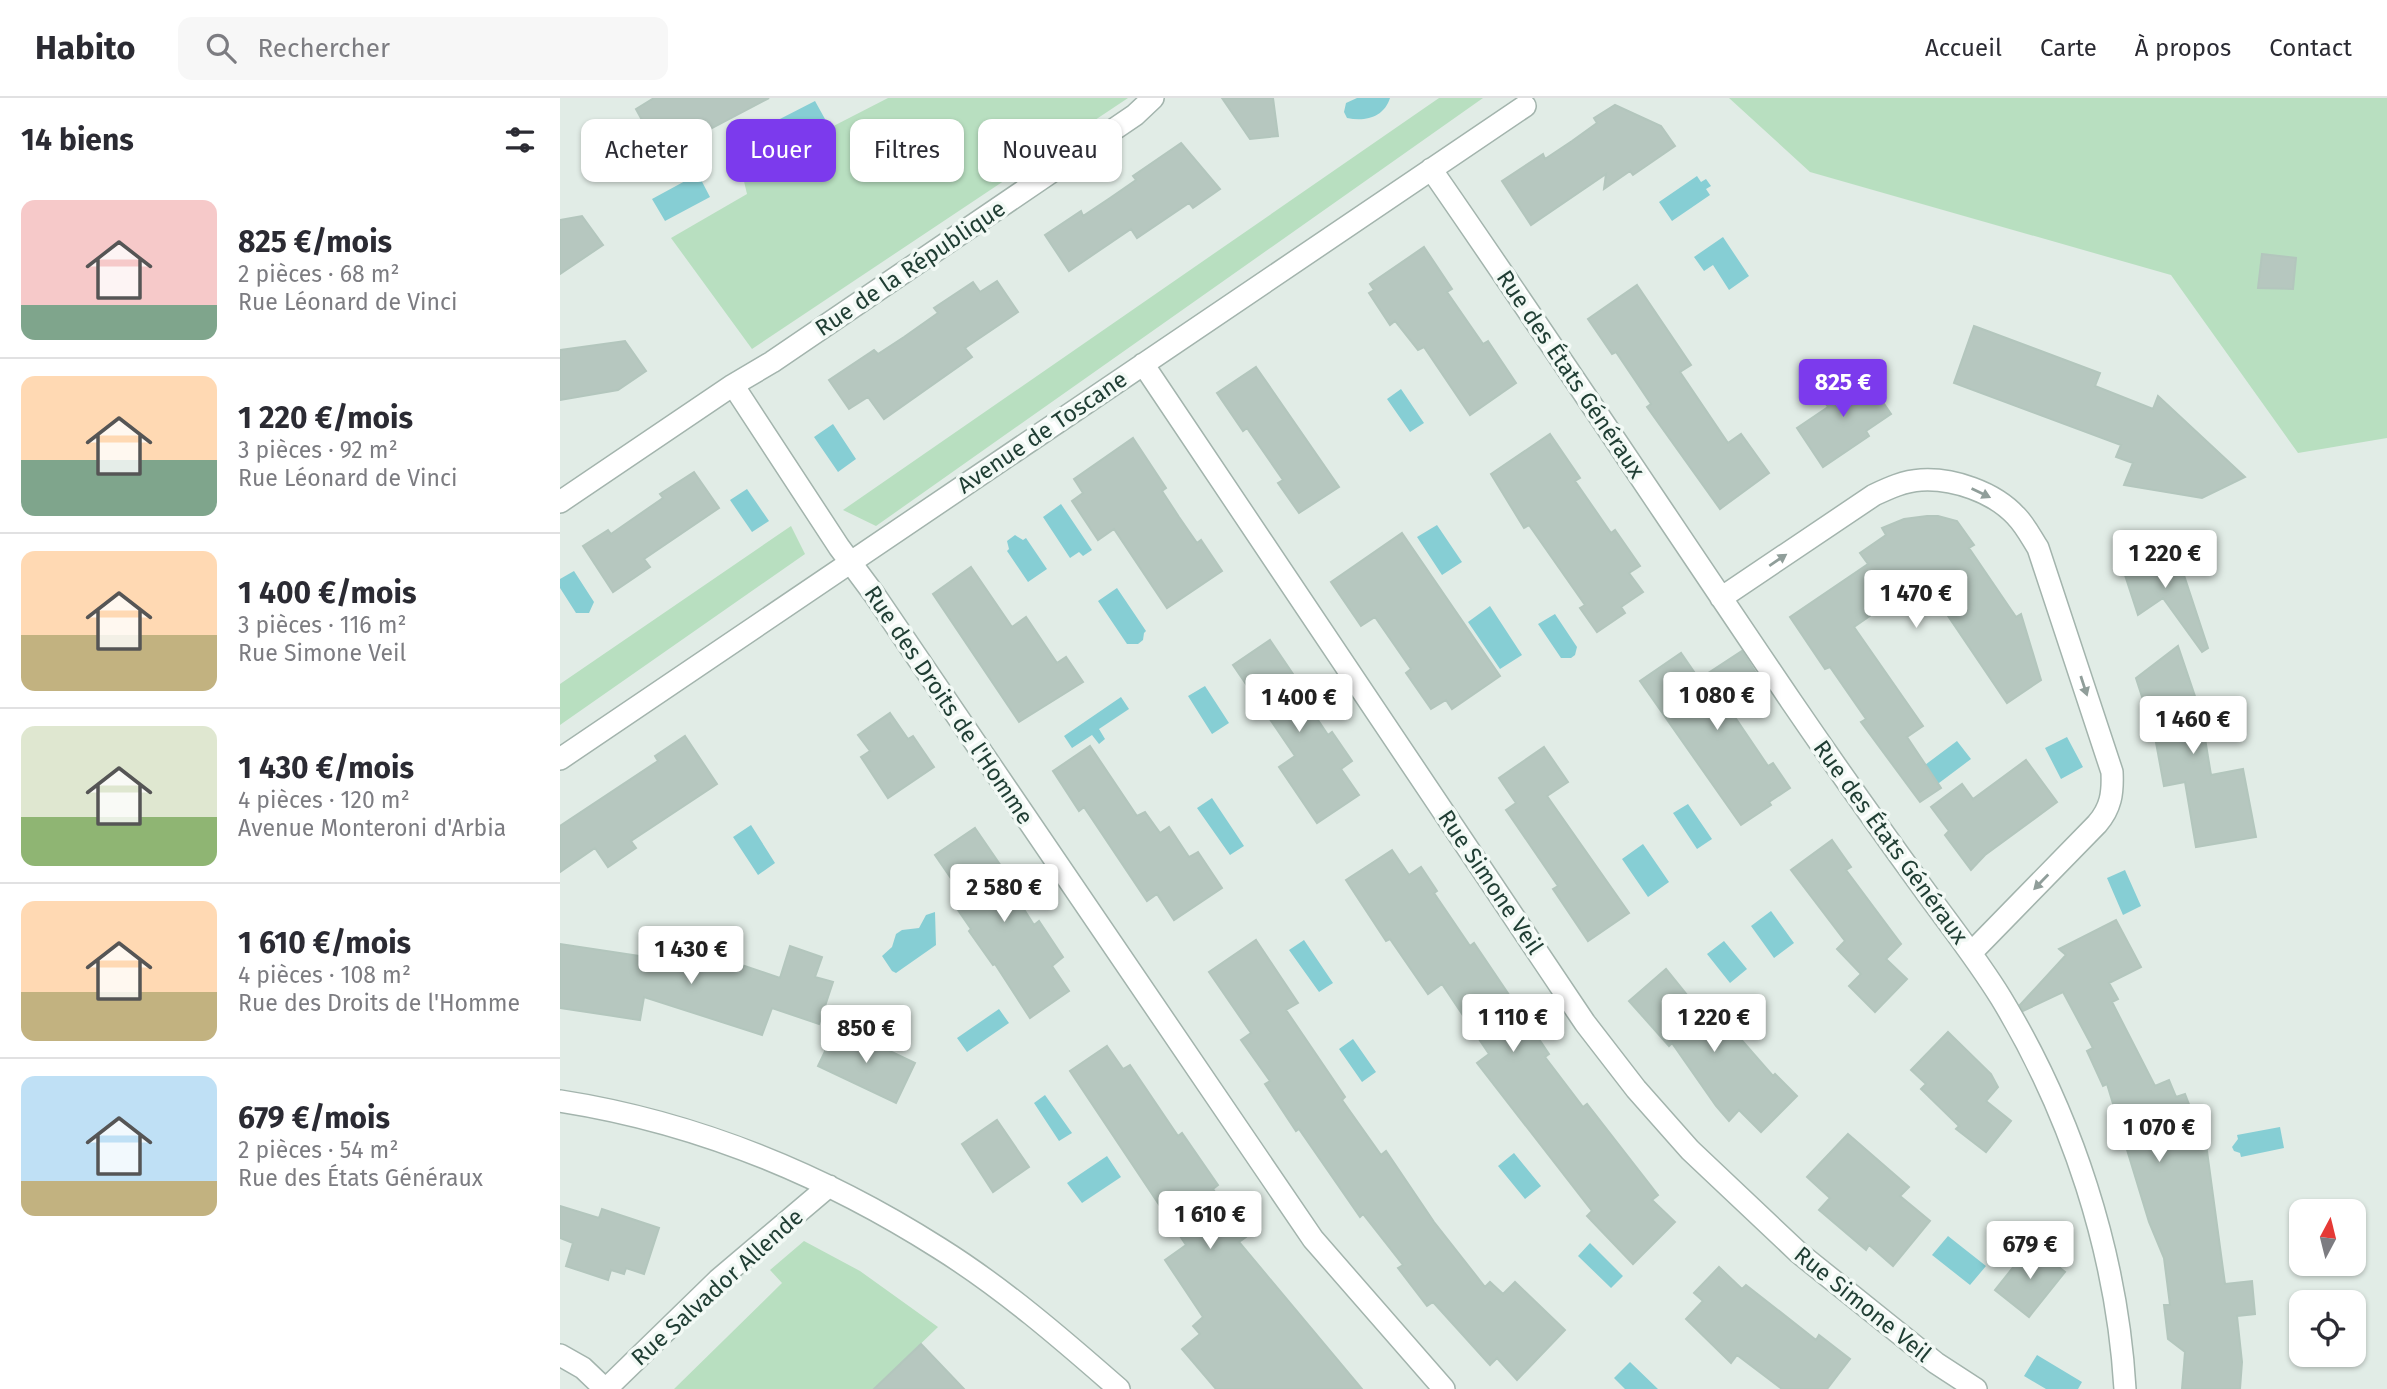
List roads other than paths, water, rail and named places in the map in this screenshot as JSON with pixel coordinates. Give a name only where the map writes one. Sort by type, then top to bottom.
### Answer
[{"type":"street","name":"Rue de la République","points":[[560,502],[733,385],[772,362],[1135,115],[1153,98]]},
{"type":"street","name":"Avenue de Toscane","points":[[560,759],[1525,106]]},
{"type":"street","name":"Rue des États Généraux","points":[[1431,169],[1840,774],[1972,952],[2003,1001],[2037,1063],[2064,1124],[2085,1184],[2103,1246],[2116,1307],[2125,1389]]},
{"type":"street","name":"Rue Simone Veil","points":[[1143,364],[1577,1011],[1636,1089],[1690,1150],[1799,1253],[1936,1363],[1976,1389]]},
{"type":"street","points":[[733,385],[851,562]]},
{"type":"street","points":[[1721,598],[1874,495],[1898,484],[1922,480],[1973,488],[2015,514],[2027,530],[2038,548],[2112,772],[2111,800],[2106,813],[2097,824],[1972,952]]},
{"type":"street","name":"Rue des Droits de l'Homme","points":[[851,562],[1314,1239],[1444,1389]]},
{"type":"street","points":[[560,1101],[655,1121],[702,1135],[783,1165],[829,1186],[940,1248],[1056,1335],[1119,1389]]},
{"type":"street","name":"Rue Salvador Allende","points":[[606,1389],[718,1280],[829,1186]]},
{"type":"street","points":[[560,1355],[583,1368],[606,1389]]},
{"type":"water","points":[[1357,98],[1390,98],[1383,110],[1373,117],[1347,118],[1344,112],[1346,103]]},
{"type":"water","points":[[815,101],[825,119],[780,119]]},
{"type":"water","points":[[1697,176],[1701,182],[1706,179],[1711,186],[1706,189],[1710,195],[1672,221],[1659,202]]},
{"type":"water","points":[[683,182],[702,182],[710,197],[665,221],[652,199]]},
{"type":"water","points":[[1723,237],[1749,276],[1729,290],[1713,265],[1704,271],[1694,257]]},
{"type":"water","points":[[1401,389],[1424,423],[1410,432],[1387,399]]},
{"type":"water","points":[[833,424],[856,459],[838,472],[814,437]]},
{"type":"water","points":[[747,489],[769,521],[752,532],[730,500]]},
{"type":"water","points":[[1061,504],[1092,550],[1083,556],[1079,552],[1070,558],[1043,517]]},
{"type":"water","points":[[1437,525],[1462,562],[1442,575],[1417,537]]},
{"type":"water","points":[[1015,535],[1023,540],[1026,538],[1047,569],[1028,582],[1007,551],[1007,541]]},
{"type":"water","points":[[574,571],[594,602],[589,613],[576,613],[560,588],[560,579]]},
{"type":"water","points":[[1117,588],[1146,631],[1143,640],[1138,644],[1127,644],[1098,601]]},
{"type":"water","points":[[1490,606],[1522,655],[1500,669],[1468,622]]},
{"type":"water","points":[[1555,614],[1577,647],[1571,658],[1561,658],[1538,624]]},
{"type":"water","points":[[1205,686],[1229,723],[1212,734],[1188,696]]},
{"type":"water","points":[[1121,697],[1129,709],[1099,729],[1105,739],[1099,744],[1092,735],[1072,748],[1064,736]]},
{"type":"water","points":[[2067,737],[2083,767],[2061,779],[2045,748]]},
{"type":"water","points":[[1957,741],[1971,759],[1935,786],[1921,768]]},
{"type":"water","points":[[1212,798],[1244,846],[1230,855],[1197,808]]},
{"type":"water","points":[[1688,804],[1712,839],[1697,849],[1673,813]]},
{"type":"water","points":[[751,825],[775,863],[758,875],[733,837]]},
{"type":"water","points":[[1643,844],[1669,882],[1648,897],[1622,859]]},
{"type":"water","points":[[2125,870],[2141,906],[2123,915],[2107,878]]},
{"type":"water","points":[[1771,911],[1794,943],[1774,958],[1751,926]]},
{"type":"water","points":[[935,912],[936,945],[896,973],[892,971],[882,956],[892,947],[896,934],[902,930],[919,928],[926,915]]},
{"type":"water","points":[[1304,940],[1333,983],[1319,992],[1289,950]]},
{"type":"water","points":[[1724,941],[1747,969],[1730,983],[1707,954]]},
{"type":"water","points":[[999,1009],[1009,1023],[967,1052],[957,1038]]},
{"type":"water","points":[[1353,1039],[1376,1072],[1362,1082],[1339,1049]]},
{"type":"water","points":[[1045,1095],[1072,1133],[1059,1141],[1034,1103]]},
{"type":"water","points":[[2280,1127],[2284,1148],[2241,1157],[2232,1147],[2238,1139],[2237,1135]]},
{"type":"water","points":[[1514,1153],[1541,1186],[1525,1199],[1498,1166]]},
{"type":"water","points":[[1107,1156],[1121,1177],[1082,1203],[1067,1183]]},
{"type":"water","points":[[1948,1236],[1986,1266],[1970,1285],[1932,1255]]},
{"type":"water","points":[[1590,1243],[1623,1276],[1611,1288],[1578,1256]]},
{"type":"water","points":[[2037,1355],[2082,1382],[2078,1389],[2046,1389],[2024,1376]]},
{"type":"water","points":[[1630,1362],[1658,1389],[1625,1389],[1614,1378]]}]
